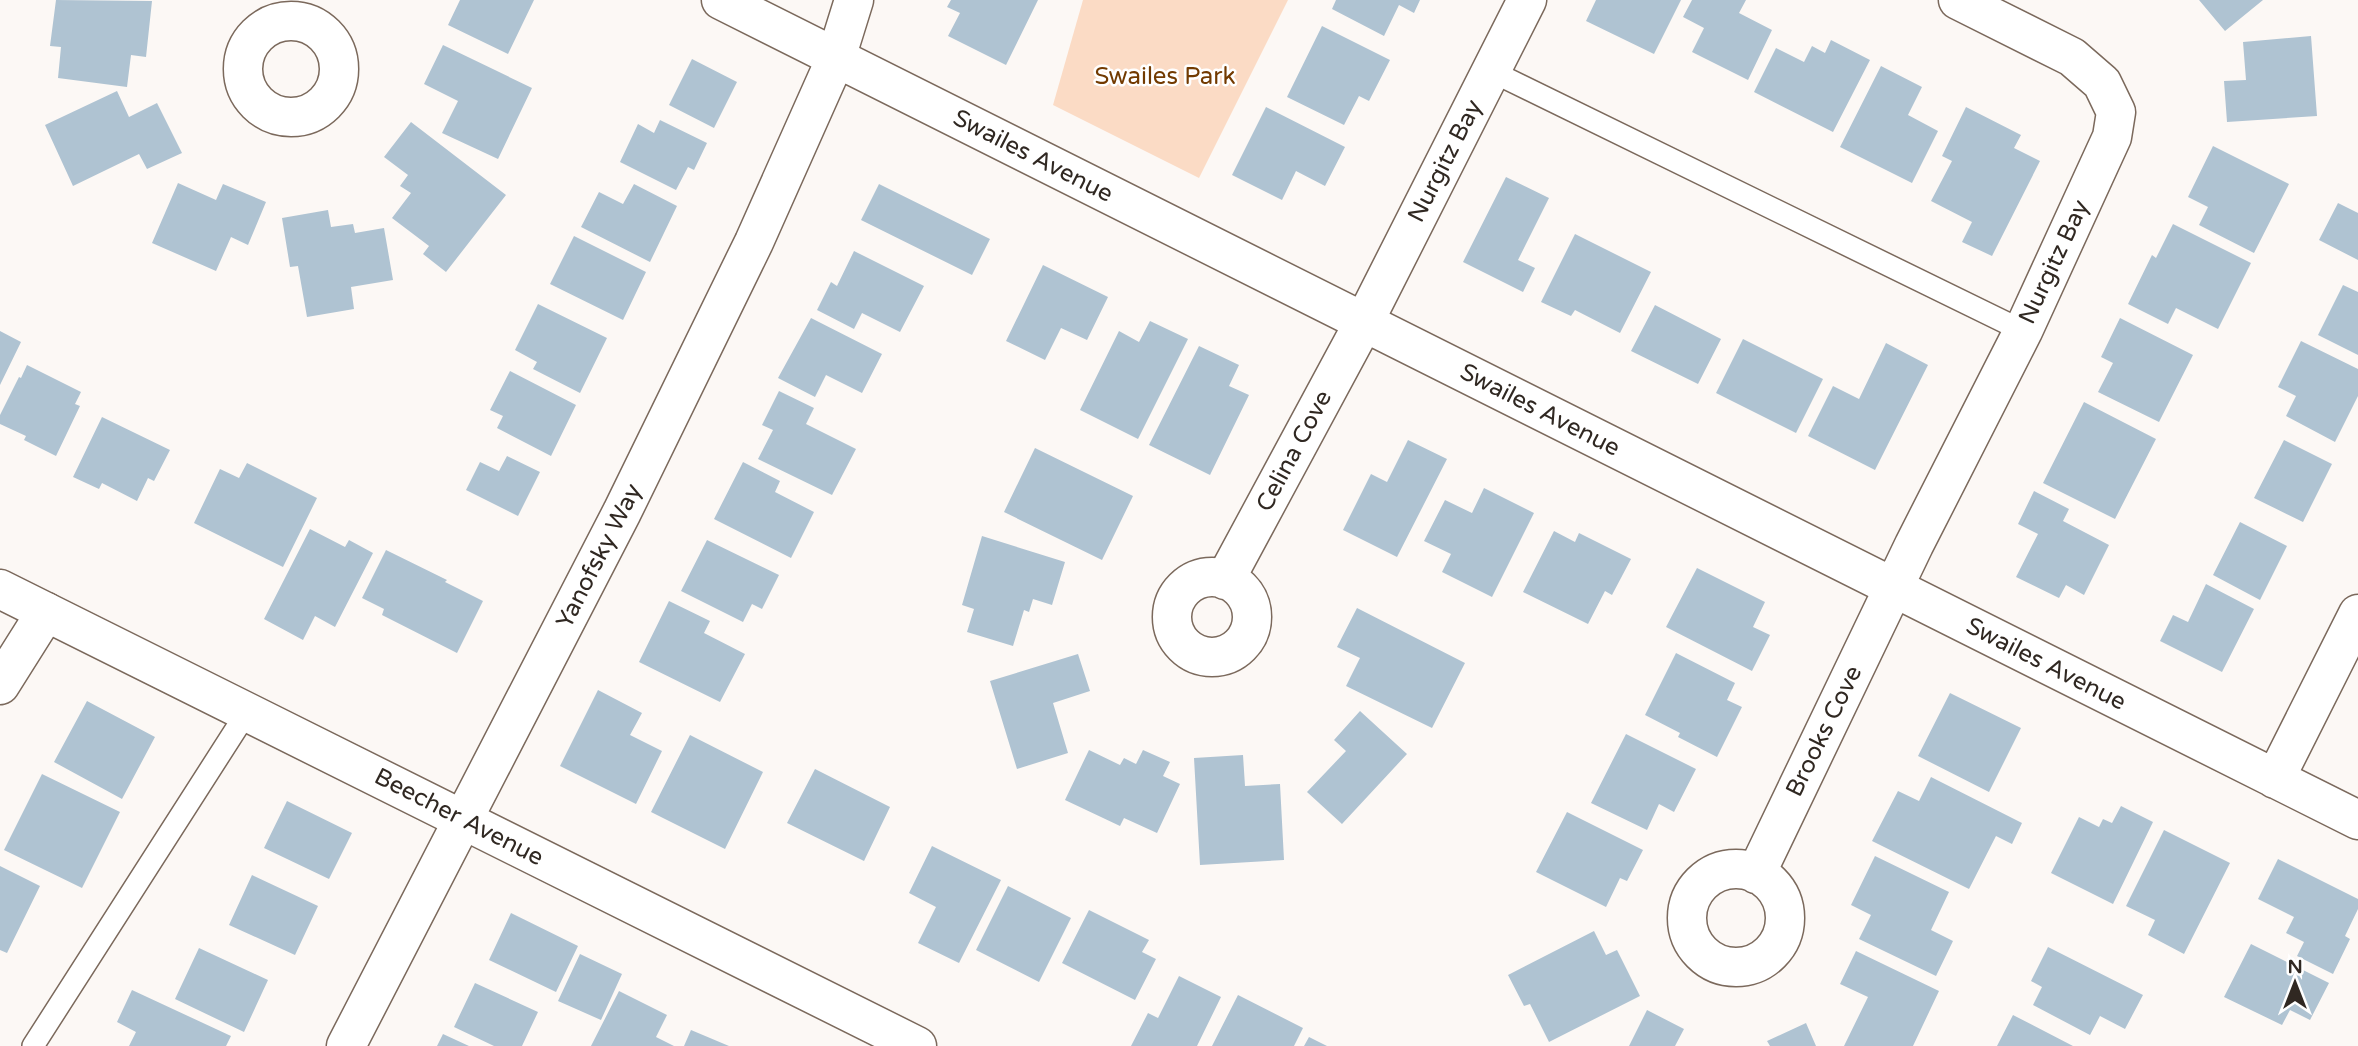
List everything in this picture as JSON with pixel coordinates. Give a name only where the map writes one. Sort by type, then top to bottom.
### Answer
[{"type":"street","name":"Swailes Avenue","points":[[721,0],[2358,820]]},
{"type":"street","name":"Yanofsky Way","points":[[346,1046],[640,475],[754,242],[836,58],[854,0]]},
{"type":"street","name":"Nurgitz Bay","points":[[1364,322],[1527,0]]},
{"type":"street","name":"Nurgitz Bay","points":[[1894,587],[2023,331],[2112,137],[2116,112],[2102,83],[2072,57],[1958,0]]},
{"type":"street","name":"Celina Cove","points":[[1225,580],[1364,322]]},
{"type":"street","name":"Brooks Cove","points":[[1756,874],[1894,587]]},
{"type":"street","name":"Beecher Avenue","points":[[0,589],[917,1046]]},
{"type":"street","points":[[0,685],[46,612]]},
{"type":"street","points":[[2276,779],[2358,614]]},
{"type":"lane","points":[[1491,71],[2023,331]]},
{"type":"lane","points":[[33,1046],[247,712]]},
{"type":"green space","name":"Swailes Park","points":[[1083,0],[1288,0],[1199,178],[1053,105]]},
{"type":"building","points":[[56,0],[152,1],[146,57],[131,55],[127,87],[58,78],[61,47],[50,46]]},
{"type":"building","points":[[460,0],[534,0],[508,54],[448,25]]},
{"type":"building","points":[[951,0],[1038,0],[1006,65],[948,36],[960,13],[947,7]]},
{"type":"building","points":[[1336,0],[1420,0],[1414,13],[1399,5],[1384,36],[1332,9]]},
{"type":"building","points":[[1596,0],[1681,0],[1654,54],[1586,21]]},
{"type":"building","points":[[1692,0],[1746,0],[1739,13],[1772,30],[1748,80],[1692,52],[1704,28],[1683,17]]},
{"type":"building","points":[[2199,0],[2263,0],[2225,31]]},
{"type":"building","points":[[1322,26],[1390,60],[1369,101],[1359,96],[1344,125],[1287,97]]},
{"type":"building","points":[[2311,36],[2317,116],[2227,122],[2224,81],[2246,80],[2243,42]]},
{"type":"building","points":[[1831,40],[1870,60],[1833,132],[1754,92],[1776,48],[1804,62],[1812,46],[1825,53]]},
{"type":"building","points":[[443,45],[532,88],[498,159],[442,133],[458,101],[424,84]]},
{"type":"building","points":[[692,59],[737,82],[714,128],[669,105]]},
{"type":"building","points":[[1881,66],[1922,87],[1908,115],[1938,131],[1912,183],[1840,147]]},
{"type":"building","points":[[117,91],[129,117],[157,103],[182,153],[147,169],[139,154],[73,186],[45,125]]},
{"type":"building","points":[[1266,107],[1345,147],[1325,186],[1296,171],[1282,200],[1232,175]]},
{"type":"building","points":[[1966,107],[2021,135],[2014,148],[2040,161],[1992,256],[1962,242],[1972,222],[1931,201],[1952,161],[1942,156]]},
{"type":"building","points":[[660,120],[707,143],[694,170],[688,167],[676,190],[620,162],[638,124],[654,133]]},
{"type":"building","points":[[411,122],[506,195],[446,272],[423,254],[429,246],[392,218],[411,193],[400,186],[408,175],[384,157]]},
{"type":"building","points":[[2213,146],[2289,184],[2254,253],[2199,225],[2208,207],[2188,197]]},
{"type":"building","points":[[1506,177],[1549,198],[1518,260],[1535,268],[1523,292],[1463,262]]},
{"type":"building","points":[[178,183],[216,200],[223,184],[266,202],[248,245],[231,237],[216,271],[152,243]]},
{"type":"building","points":[[634,184],[677,206],[650,262],[581,227],[599,192],[623,204]]},
{"type":"building","points":[[879,184],[990,239],[972,275],[861,220]]},
{"type":"building","points":[[2338,203],[2358,213],[2358,260],[2319,240]]},
{"type":"building","points":[[328,210],[331,227],[353,224],[355,233],[384,228],[393,280],[351,287],[354,309],[307,317],[298,266],[290,267],[282,218]]},
{"type":"building","points":[[2173,224],[2251,263],[2218,329],[2176,308],[2168,324],[2128,304],[2152,255],[2156,258]]},
{"type":"building","points":[[1575,234],[1651,272],[1620,333],[1575,310],[1571,316],[1541,302]]},
{"type":"building","points":[[574,236],[646,272],[623,320],[550,284]]},
{"type":"building","points":[[854,251],[924,286],[900,332],[862,313],[854,329],[817,310],[831,282],[837,286]]},
{"type":"building","points":[[1043,265],[1108,297],[1087,340],[1061,328],[1045,360],[1006,341]]},
{"type":"building","points":[[2343,285],[2358,292],[2358,355],[2318,335]]},
{"type":"building","points":[[538,304],[607,338],[580,393],[533,369],[537,362],[515,350]]},
{"type":"building","points":[[1655,305],[1721,339],[1698,384],[1631,351]]},
{"type":"building","points":[[811,318],[882,354],[862,393],[826,375],[815,397],[778,378]]},
{"type":"building","points":[[2120,318],[2193,355],[2159,422],[2098,392],[2113,363],[2101,357]]},
{"type":"building","points":[[1150,321],[1188,339],[1138,439],[1080,410],[1119,331],[1139,342]]},
{"type":"building","points":[[0,331],[21,342],[0,385]]},
{"type":"building","points":[[1743,339],[1823,379],[1796,433],[1716,393]]},
{"type":"building","points":[[2301,341],[2358,369],[2358,396],[2335,442],[2286,416],[2296,396],[2278,387]]},
{"type":"building","points":[[1886,343],[1928,365],[1875,470],[1808,436],[1833,386],[1859,399]]},
{"type":"building","points":[[1199,346],[1239,365],[1229,386],[1249,395],[1210,475],[1149,445]]},
{"type":"building","points":[[27,365],[81,392],[75,404],[80,406],[56,456],[24,440],[26,436],[0,424],[0,415]]},
{"type":"building","points":[[510,371],[576,405],[551,456],[497,428],[503,416],[490,410]]},
{"type":"building","points":[[779,391],[814,408],[806,424],[856,449],[832,495],[758,459],[773,430],[762,425]]},
{"type":"building","points":[[2084,402],[2156,439],[2115,519],[2043,483]]},
{"type":"building","points":[[102,417],[170,450],[154,481],[148,478],[137,501],[102,483],[99,489],[73,477]]},
{"type":"building","points":[[1408,440],[1447,459],[1397,557],[1343,530],[1371,474],[1387,482]]},
{"type":"building","points":[[2284,440],[2332,464],[2303,522],[2254,498]]},
{"type":"building","points":[[1035,448],[1133,496],[1102,560],[1004,512]]},
{"type":"building","points":[[507,456],[540,472],[518,516],[466,490],[480,462],[499,471]]},
{"type":"building","points":[[743,462],[780,481],[775,492],[814,512],[791,558],[714,519]]},
{"type":"building","points":[[247,463],[317,498],[283,567],[194,523],[220,469],[239,478]]},
{"type":"building","points":[[1484,488],[1534,513],[1492,597],[1442,572],[1451,554],[1424,541],[1445,500],[1472,513]]},
{"type":"building","points":[[2034,491],[2069,509],[2063,521],[2109,545],[2084,595],[2066,585],[2059,598],[2016,577],[2038,534],[2018,524]]},
{"type":"building","points":[[2240,522],[2287,546],[2260,600],[2213,575]]},
{"type":"building","points":[[310,529],[345,547],[349,540],[373,553],[335,627],[315,616],[303,640],[264,619]]},
{"type":"building","points":[[1554,531],[1575,542],[1579,533],[1631,559],[1612,595],[1605,591],[1588,624],[1523,592]]},
{"type":"building","points":[[982,536],[1065,562],[1052,605],[1033,599],[1029,612],[1024,610],[1013,646],[967,632],[974,609],[962,605]]},
{"type":"building","points":[[707,540],[779,575],[762,609],[752,604],[743,622],[681,591]]},
{"type":"building","points":[[386,550],[483,601],[457,653],[382,615],[384,609],[362,598]]},
{"type":"building","points":[[1697,568],[1765,602],[1753,627],[1770,635],[1752,671],[1666,627]]},
{"type":"building","points":[[2206,584],[2254,609],[2222,672],[2160,641],[2173,615],[2188,622]]},
{"type":"building","points":[[669,601],[710,621],[704,633],[745,654],[720,702],[639,662]]},
{"type":"building","points":[[1357,608],[1465,663],[1432,728],[1346,686],[1360,658],[1337,647]]},
{"type":"building","points":[[1676,653],[1735,683],[1727,700],[1742,707],[1717,757],[1678,737],[1680,733],[1645,715]]},
{"type":"building","points":[[1078,654],[1090,691],[1053,703],[1068,753],[1017,769],[990,681]]},
{"type":"building","points":[[598,690],[642,713],[630,735],[662,751],[636,804],[560,766]]},
{"type":"building","points":[[1950,693],[2021,728],[1989,792],[1918,756]]},
{"type":"building","points":[[87,701],[155,737],[122,799],[54,762]]},
{"type":"building","points":[[1360,711],[1407,754],[1342,824],[1307,792],[1346,751],[1334,740]]},
{"type":"building","points":[[1626,734],[1696,769],[1674,812],[1659,804],[1647,830],[1591,803]]},
{"type":"building","points":[[690,735],[763,772],[725,849],[651,812]]},
{"type":"building","points":[[1089,750],[1120,765],[1124,758],[1136,764],[1143,750],[1170,762],[1163,776],[1180,784],[1157,833],[1124,818],[1120,826],[1065,800]]},
{"type":"building","points":[[1243,755],[1245,786],[1280,784],[1284,860],[1200,865],[1194,758]]},
{"type":"building","points":[[815,769],[890,807],[864,861],[787,823]]},
{"type":"building","points":[[42,774],[120,812],[82,888],[4,850]]},
{"type":"building","points":[[1931,777],[2022,823],[2012,844],[1996,836],[1969,889],[1872,841],[1898,791],[1919,801]]},
{"type":"building","points":[[287,801],[352,833],[329,879],[264,848]]},
{"type":"building","points":[[2121,806],[2153,822],[2113,904],[2051,873],[2079,817],[2099,827],[2103,819],[2112,823]]},
{"type":"building","points":[[1567,812],[1643,850],[1627,881],[1620,878],[1606,907],[1536,872]]},
{"type":"building","points":[[2164,830],[2230,863],[2184,954],[2148,935],[2155,920],[2126,906]]},
{"type":"building","points":[[932,846],[1001,880],[959,963],[918,943],[936,907],[909,893]]},
{"type":"building","points":[[1875,856],[1949,892],[1931,930],[1953,941],[1936,976],[1859,939],[1871,915],[1851,905]]},
{"type":"building","points":[[2278,859],[2358,899],[2358,909],[2345,936],[2350,939],[2333,974],[2297,956],[2304,942],[2286,933],[2294,917],[2258,899]]},
{"type":"building","points":[[0,866],[40,886],[7,953],[0,950]]},
{"type":"building","points":[[252,875],[318,906],[295,955],[229,925]]},
{"type":"building","points":[[1008,886],[1071,918],[1039,982],[976,950]]},
{"type":"building","points":[[1089,910],[1149,940],[1142,952],[1156,959],[1135,1000],[1062,963]]},
{"type":"building","points":[[511,913],[578,946],[556,992],[489,960]]},
{"type":"building","points":[[1594,931],[1606,955],[1617,950],[1640,996],[1549,1042],[1530,1004],[1524,1006],[1508,975]]},
{"type":"building","points":[[2251,944],[2329,983],[2310,1020],[2290,1010],[2282,1025],[2224,997]]},
{"type":"building","points":[[2048,947],[2143,995],[2125,1029],[2100,1016],[2090,1035],[2033,1005],[2042,987],[2031,981]]},
{"type":"building","points":[[199,948],[268,980],[244,1032],[175,999]]},
{"type":"building","points":[[1856,951],[1939,991],[1913,1046],[1844,1046],[1868,997],[1840,984]]},
{"type":"building","points":[[580,954],[622,974],[601,1020],[558,1001]]},
{"type":"building","points":[[1179,976],[1221,997],[1197,1046],[1131,1046],[1148,1013],[1158,1018]]},
{"type":"building","points":[[475,983],[538,1012],[522,1046],[494,1046],[454,1027]]},
{"type":"building","points":[[132,990],[231,1036],[226,1046],[129,1046],[136,1032],[117,1022]]},
{"type":"building","points":[[619,991],[667,1015],[656,1037],[674,1046],[591,1046]]},
{"type":"building","points":[[1238,995],[1303,1028],[1294,1046],[1212,1046]]},
{"type":"building","points":[[1647,1010],[1684,1029],[1675,1046],[1629,1046]]},
{"type":"building","points":[[2013,1015],[2073,1046],[1997,1046]]},
{"type":"building","points":[[1806,1023],[1816,1046],[1770,1046],[1767,1041]]},
{"type":"building","points":[[691,1030],[729,1046],[684,1046]]},
{"type":"building","points":[[443,1034],[469,1046],[437,1046]]},
{"type":"building","points":[[1309,1037],[1327,1046],[1304,1046]]}]
